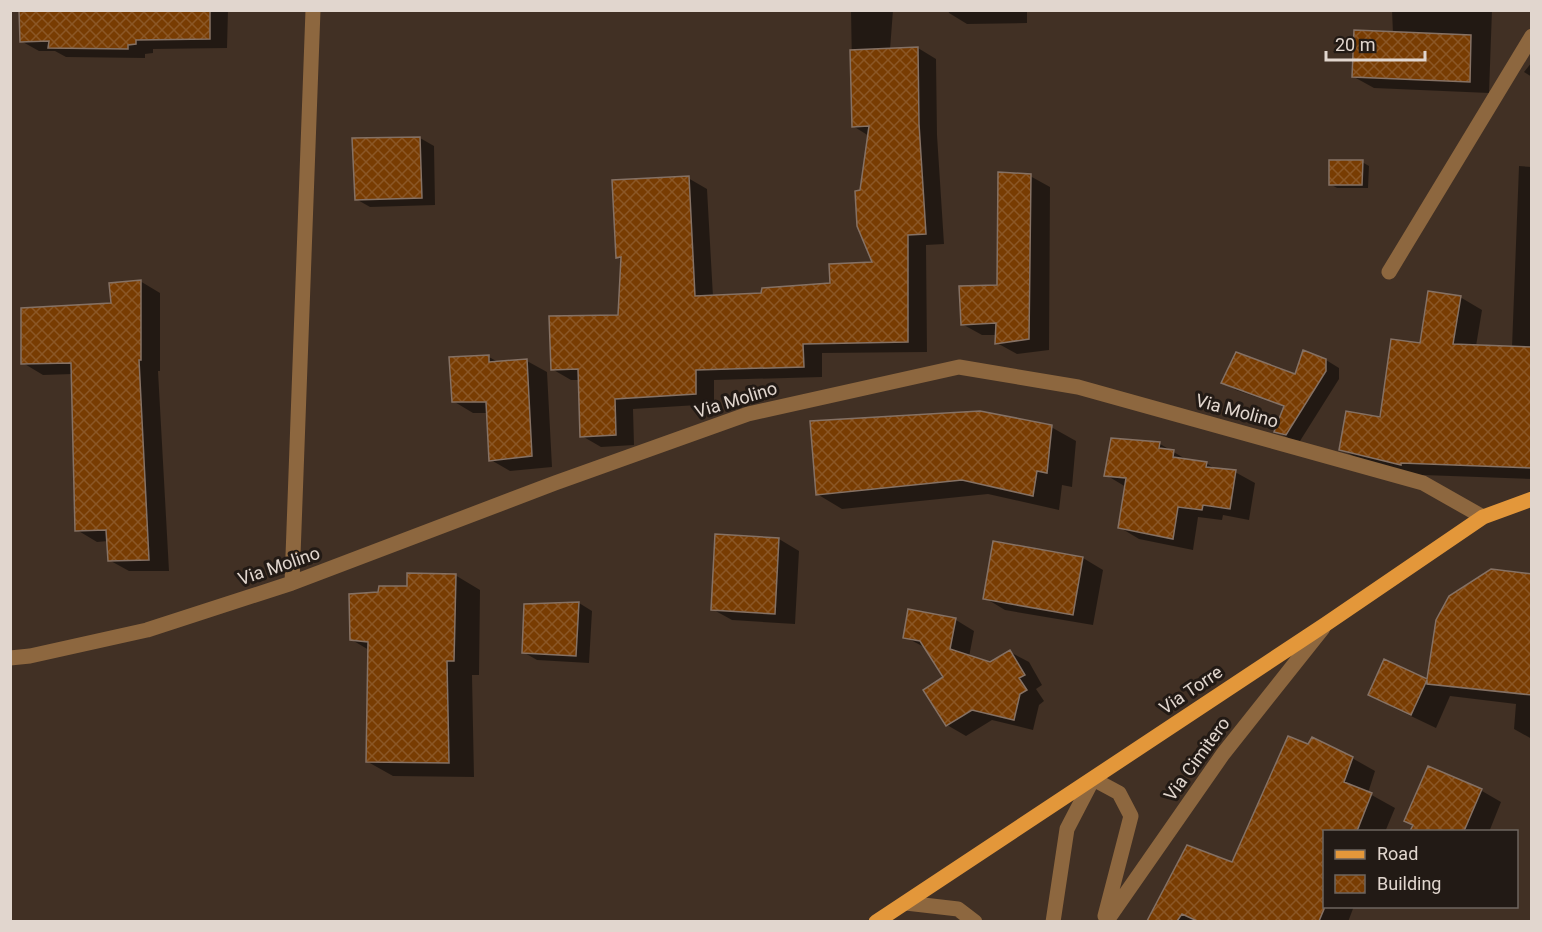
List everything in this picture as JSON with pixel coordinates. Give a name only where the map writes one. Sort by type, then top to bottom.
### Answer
[{"type":"main road","name":"Via Torre","points":[[876,921],[1326,624],[1483,517],[1532,499]]},
{"type":"street","points":[[292,583],[313,10]]},
{"type":"street","points":[[1389,272],[1532,36]]},
{"type":"street","name":"Via Molino","points":[[10,658],[30,656],[147,630],[292,583],[555,483],[748,414],[959,367],[1078,387],[1423,483],[1483,517]]},
{"type":"street","name":"Via Cimitero","points":[[1104,921],[1223,754],[1326,624]]},
{"type":"street","points":[[1053,921],[1067,829],[1092,779]]},
{"type":"street","name":"Via Cimitero","points":[[1092,779],[1119,793],[1131,816],[1104,921]]},
{"type":"street","points":[[906,903],[958,909],[975,921]]},
{"type":"building","points":[[19,10],[210,10],[210,39],[136,40],[136,44],[128,45],[128,49],[48,48],[49,41],[20,42]]},
{"type":"building","points":[[1354,30],[1471,35],[1470,82],[1352,77]]},
{"type":"building","points":[[918,47],[919,124],[926,234],[908,235],[908,342],[803,344],[804,367],[696,370],[696,394],[615,399],[616,435],[580,437],[578,369],[551,370],[549,316],[618,315],[621,257],[616,258],[612,180],[689,176],[695,296],[761,293],[762,288],[830,283],[829,264],[872,262],[857,226],[855,191],[860,190],[869,126],[852,127],[850,50]]},
{"type":"building","points":[[420,137],[422,198],[355,200],[352,138]]},
{"type":"building","points":[[1329,160],[1363,160],[1362,185],[1329,185]]},
{"type":"building","points":[[998,172],[1031,174],[1029,339],[995,344],[996,323],[961,325],[959,286],[997,285]]},
{"type":"building","points":[[141,280],[141,360],[139,360],[149,560],[108,561],[106,530],[75,531],[71,363],[21,364],[21,308],[111,303],[109,283]]},
{"type":"building","points":[[1428,291],[1461,296],[1453,344],[1532,347],[1532,468],[1401,463],[1401,465],[1339,450],[1346,411],[1380,417],[1391,339],[1420,343]]},
{"type":"building","points":[[1303,350],[1326,359],[1326,371],[1286,435],[1274,432],[1284,406],[1221,383],[1236,352],[1295,374]]},
{"type":"building","points":[[489,355],[489,362],[527,359],[532,456],[489,461],[486,402],[452,402],[449,357]]},
{"type":"building","points":[[980,411],[1052,425],[1047,473],[1037,471],[1033,496],[962,480],[816,495],[810,421]]},
{"type":"building","points":[[1111,438],[1160,442],[1159,448],[1174,450],[1173,457],[1207,462],[1206,467],[1236,470],[1230,509],[1203,505],[1202,510],[1178,507],[1173,539],[1118,528],[1126,478],[1104,476]]},
{"type":"building","points":[[715,534],[779,538],[775,614],[711,610]]},
{"type":"building","points":[[993,541],[1083,557],[1073,615],[983,599]]},
{"type":"building","points":[[1491,569],[1532,574],[1532,695],[1427,684],[1427,680],[1411,715],[1368,695],[1384,659],[1427,679],[1436,620],[1449,596]]},
{"type":"building","points":[[407,573],[456,574],[454,661],[447,661],[449,763],[366,762],[368,642],[350,640],[349,594],[378,592],[379,586],[407,586]]},
{"type":"building","points":[[579,602],[576,656],[522,653],[524,604]]},
{"type":"building","points":[[908,609],[956,618],[950,649],[990,662],[1010,650],[1025,675],[1019,678],[1027,690],[1020,694],[1014,720],[972,710],[946,726],[923,690],[943,677],[920,641],[903,638]]},
{"type":"building","points":[[1288,736],[1308,744],[1312,737],[1353,757],[1344,782],[1372,793],[1357,830],[1323,830],[1324,909],[1319,921],[1197,921],[1182,914],[1177,921],[1147,921],[1187,845],[1232,862]]},
{"type":"building","points":[[1428,766],[1482,789],[1464,830],[1410,830],[1413,825],[1404,821]]}]
